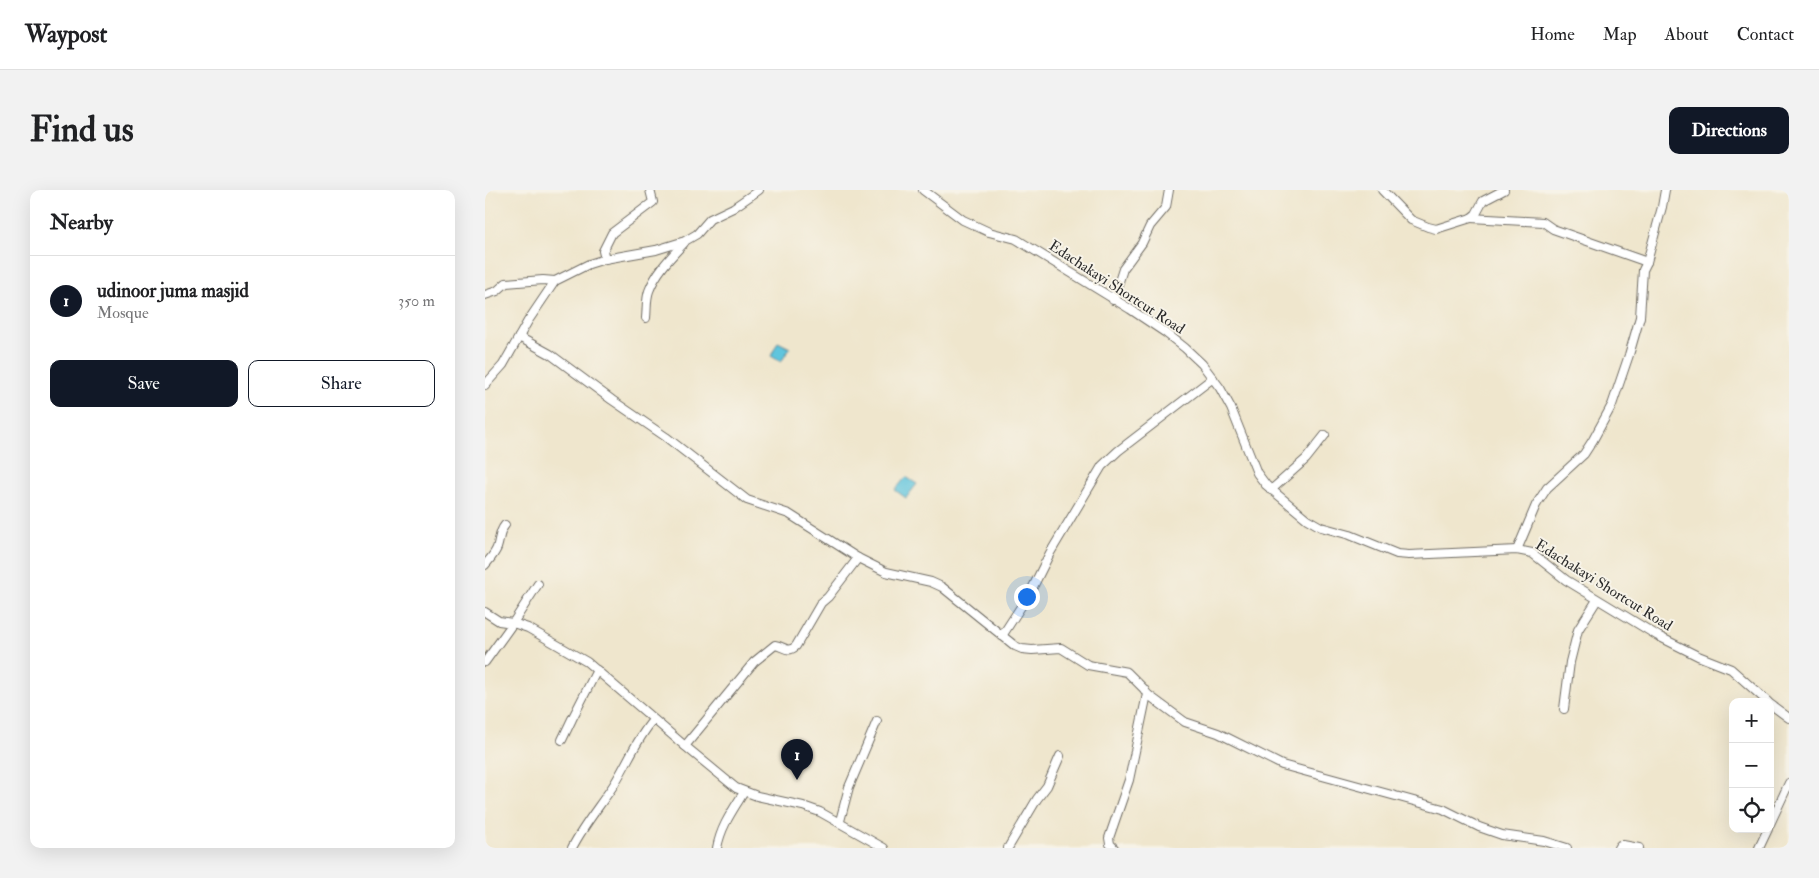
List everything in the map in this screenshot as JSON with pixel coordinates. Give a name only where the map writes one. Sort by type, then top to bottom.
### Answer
[{"type":"street","points":[[605,259],[603,251],[612,233],[653,202],[650,190]]},
{"type":"street","points":[[485,385],[503,365],[528,321],[555,281],[589,264],[605,259],[656,250],[685,241],[697,234],[710,219],[733,208],[759,190]]},
{"type":"street","name":"Edachakayi Shortcut Road","points":[[923,190],[963,220],[989,232],[1016,239],[1166,333],[1202,364],[1213,378],[1231,408],[1257,473],[1271,490],[1307,520],[1321,527],[1350,535],[1397,554],[1517,550],[1532,554],[1566,580],[1658,636],[1698,656],[1731,669],[1763,698]]},
{"type":"street","points":[[1113,300],[1123,269],[1166,207],[1169,190]]},
{"type":"street","points":[[1382,190],[1411,220],[1437,229],[1471,218],[1476,214],[1483,201],[1504,190]]},
{"type":"street","points":[[1517,550],[1536,504],[1547,488],[1584,454],[1612,405],[1640,317],[1643,270],[1647,262],[1665,190]]},
{"type":"street","points":[[1471,218],[1543,222],[1553,229],[1647,262]]},
{"type":"street","points":[[646,318],[646,302],[653,283],[670,258],[685,241]]},
{"type":"street","points":[[485,295],[497,291],[506,283],[555,281]]},
{"type":"street","points":[[519,337],[550,354],[666,437],[742,497],[789,514],[858,558],[886,572],[931,582],[942,587],[1009,642],[1022,649],[1061,648],[1088,665],[1127,672],[1145,689],[1147,694],[1185,722],[1219,733],[1282,764],[1340,782],[1443,809],[1479,827],[1502,835],[1544,841],[1567,848]]},
{"type":"street","points":[[1002,636],[1031,590],[1050,553],[1102,466],[1118,451],[1213,378]]},
{"type":"street","points":[[1271,490],[1306,459],[1325,435]]},
{"type":"street","points":[[485,565],[493,556],[501,530],[505,525]]},
{"type":"street","points":[[685,746],[754,662],[775,645],[785,650],[790,650],[796,646],[821,603],[834,590],[858,558]]},
{"type":"street","points":[[485,662],[538,584]]},
{"type":"street","points":[[1564,709],[1570,662],[1578,630],[1597,600]]},
{"type":"street","points":[[485,612],[499,621],[527,628],[587,662],[653,720],[736,788],[820,812],[883,848]]},
{"type":"street","points":[[563,740],[571,719],[597,670]]},
{"type":"street","points":[[1115,848],[1110,844],[1109,838],[1129,780],[1147,694]]},
{"type":"street","name":"Edachakayi Shortcut Road","points":[[1774,707],[1789,718]]},
{"type":"street","points":[[572,848],[578,836],[613,786],[642,734],[653,720]]},
{"type":"street","points":[[840,822],[849,787],[877,720]]},
{"type":"street","points":[[1008,848],[1037,799],[1047,786],[1060,756]]},
{"type":"street","points":[[1774,815],[1789,783]]},
{"type":"street","points":[[717,848],[729,814],[734,810],[745,792]]},
{"type":"street","points":[[1759,848],[1766,833]]},
{"type":"street","points":[[1618,848],[1620,845],[1639,848]]},
{"type":"water","points":[[778,342],[790,348],[781,362],[771,356]]},
{"type":"water","points":[[906,477],[917,484],[906,498],[895,490]]},
{"type":"place","name":"udinoor juma masjid","points":[[797,780]]}]
